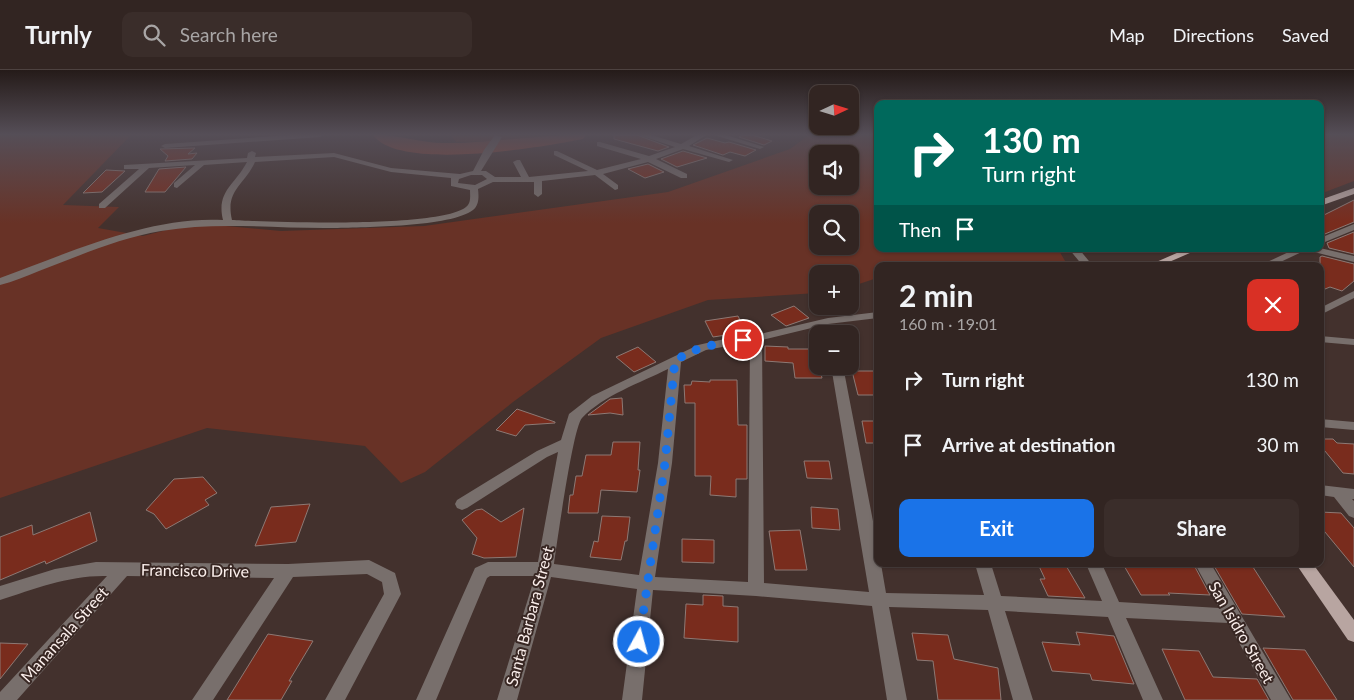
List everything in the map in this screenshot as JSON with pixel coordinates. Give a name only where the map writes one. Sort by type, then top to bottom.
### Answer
[{"type":"main road","points":[[1324,203],[1354,192]]},
{"type":"main road","points":[[1162,262],[1187,252]]},
{"type":"main road","points":[[1306,567],[1354,634]]},
{"type":"street","points":[[126,167],[194,164]]},
{"type":"street","points":[[177,186],[201,164]]},
{"type":"street","points":[[228,222],[224,210],[227,194],[249,164]]},
{"type":"street","points":[[370,164],[391,170],[459,176],[476,172],[488,174],[491,180]]},
{"type":"street","points":[[476,172],[480,164]]},
{"type":"street","points":[[518,164],[527,180]]},
{"type":"street","points":[[580,164],[597,173],[615,187]]},
{"type":"street","points":[[459,176],[453,182],[457,186],[474,188],[485,185],[491,180],[571,178],[630,164]]},
{"type":"street","points":[[661,164],[684,176]]},
{"type":"street","points":[[102,206],[146,167]]},
{"type":"street","points":[[538,180],[538,194]]},
{"type":"street","points":[[0,282],[131,235],[181,224],[228,222],[265,226],[390,223],[425,220],[457,214],[469,209],[474,202],[474,188]]},
{"type":"street","points":[[1324,239],[1354,227]]},
{"type":"street","points":[[1324,249],[1354,259]]},
{"type":"street","points":[[1076,252],[1085,262]]},
{"type":"street","points":[[1273,262],[1296,252]]},
{"type":"street","points":[[1324,310],[1354,294]]},
{"type":"street","name":"Santa Barbara Street","points":[[838,325],[874,316]]},
{"type":"street","name":"Santa Barbara Street","points":[[506,700],[545,569],[567,443],[574,416],[597,399],[702,347],[715,343],[809,330]]},
{"type":"street","points":[[756,338],[756,589]]},
{"type":"street","points":[[1324,339],[1354,342]]},
{"type":"street","points":[[632,700],[646,583],[665,463],[675,360]]},
{"type":"street","points":[[839,375],[898,700]]},
{"type":"street","points":[[1324,423],[1354,426]]},
{"type":"street","points":[[462,504],[542,454],[567,443]]},
{"type":"street","points":[[1324,490],[1354,494]]},
{"type":"street","points":[[1338,492],[1354,512]]},
{"type":"street","name":"Francisco Drive","points":[[0,593],[76,572],[123,569],[288,571],[369,567],[390,578],[393,594],[335,700]]},
{"type":"street","points":[[984,567],[1023,700]]},
{"type":"street","points":[[1095,567],[1153,700]]},
{"type":"street","name":"San Isidro Street","points":[[1205,567],[1280,700]]},
{"type":"street","points":[[426,700],[481,573],[495,568],[545,569],[646,583],[756,589],[880,600],[995,603],[1234,616]]},
{"type":"street","name":"Manansala Street","points":[[5,700],[123,569]]},
{"type":"street","points":[[202,700],[288,571]]},
{"type":"shaded area","points":[[0,164],[102,164],[63,205],[119,207],[98,228],[143,236],[178,227],[205,224],[281,231],[424,226],[668,192],[746,164],[809,164],[809,195],[859,195],[859,164],[874,164],[874,252],[1060,252],[1066,262],[874,262],[874,279],[859,284],[859,265],[809,265],[809,294],[708,300],[601,338],[513,402],[425,472],[401,483],[365,446],[207,428],[0,498]]},
{"type":"shaded area","points":[[1324,164],[1354,164],[1354,181],[1324,192]]},
{"type":"building","points":[[649,164],[664,172],[645,178],[628,169]]},
{"type":"building","points":[[672,164],[686,164],[677,167]]},
{"type":"building","points":[[186,167],[165,192],[145,192],[159,169]]},
{"type":"building","points":[[106,170],[125,171],[102,192],[83,193]]},
{"type":"building","points":[[1354,200],[1354,222],[1324,234],[1324,215]]},
{"type":"building","points":[[1354,232],[1354,254],[1329,248],[1327,243]]},
{"type":"building","points":[[1320,257],[1354,264],[1354,281],[1342,291],[1330,287],[1324,289],[1324,262],[1320,262]]},
{"type":"building","points":[[794,306],[809,318],[786,326],[771,315]]},
{"type":"building","points":[[738,316],[746,332],[713,337],[705,321]]},
{"type":"building","points":[[765,346],[809,349],[809,375],[821,375],[822,378],[795,378],[793,363],[765,361]]},
{"type":"building","points":[[638,347],[656,362],[634,372],[616,357]]},
{"type":"building","points":[[859,371],[874,371],[874,395],[858,395],[853,375],[859,375]]},
{"type":"building","points":[[710,380],[737,380],[738,425],[747,425],[747,479],[736,479],[736,497],[710,495],[711,476],[695,476],[695,403],[685,403],[684,385],[691,385],[692,381],[710,382]]},
{"type":"building","points":[[622,398],[623,415],[610,413],[588,415],[610,399]]},
{"type":"building","points":[[517,409],[555,423],[525,425],[516,436],[496,430]]},
{"type":"building","points":[[862,421],[874,421],[874,443],[866,443]]},
{"type":"building","points":[[1324,439],[1333,439],[1337,443],[1354,444],[1354,474],[1343,473],[1324,450]]},
{"type":"building","points":[[613,442],[640,442],[638,470],[640,470],[637,492],[601,490],[598,513],[568,513],[570,495],[573,495],[576,476],[582,476],[586,455],[611,455]]},
{"type":"building","points":[[804,461],[829,461],[832,479],[807,478]]},
{"type":"building","points":[[203,477],[217,493],[205,500],[209,505],[166,529],[154,514],[146,510],[174,479]]},
{"type":"building","points":[[310,504],[296,542],[255,546],[271,507]]},
{"type":"building","points":[[811,507],[838,509],[840,530],[812,528]]},
{"type":"building","points":[[524,508],[516,557],[484,558],[472,554],[477,538],[462,520],[476,510],[482,509],[501,522]]},
{"type":"building","points":[[90,512],[97,541],[46,564],[45,561],[0,580],[0,537],[32,525],[33,535]]},
{"type":"building","points":[[1324,512],[1341,513],[1354,528],[1354,567],[1324,531]]},
{"type":"building","points":[[602,516],[630,517],[627,541],[625,541],[621,560],[590,557],[594,541],[598,542]]},
{"type":"building","points":[[800,530],[807,570],[775,570],[769,531]]},
{"type":"building","points":[[682,539],[714,540],[714,563],[682,562]]},
{"type":"building","points":[[1039,567],[1067,567],[1085,598],[1048,596],[1040,579],[1045,579]]},
{"type":"building","points":[[1125,567],[1195,567],[1210,595],[1168,593],[1170,595],[1141,595]]},
{"type":"building","points":[[1215,567],[1253,567],[1285,617],[1242,614]]},
{"type":"building","points":[[703,595],[723,596],[723,606],[738,607],[738,642],[684,638],[686,604],[703,605]]},
{"type":"building","points":[[1076,632],[1114,636],[1134,684],[1092,680],[1090,674],[1052,671],[1042,642],[1080,645]]},
{"type":"building","points":[[912,633],[948,635],[954,659],[998,668],[1001,700],[938,700],[933,661],[917,660]]},
{"type":"building","points":[[268,634],[313,641],[289,681],[292,681],[281,700],[227,700]]},
{"type":"building","points":[[0,643],[28,644],[0,679]]},
{"type":"building","points":[[1263,648],[1305,650],[1337,700],[1293,700]]},
{"type":"building","points":[[1162,649],[1199,651],[1213,677],[1257,679],[1269,700],[1185,700]]},
{"type":"route","points":[[639,642],[646,583],[665,463],[675,360],[715,343],[743,340]]}]
